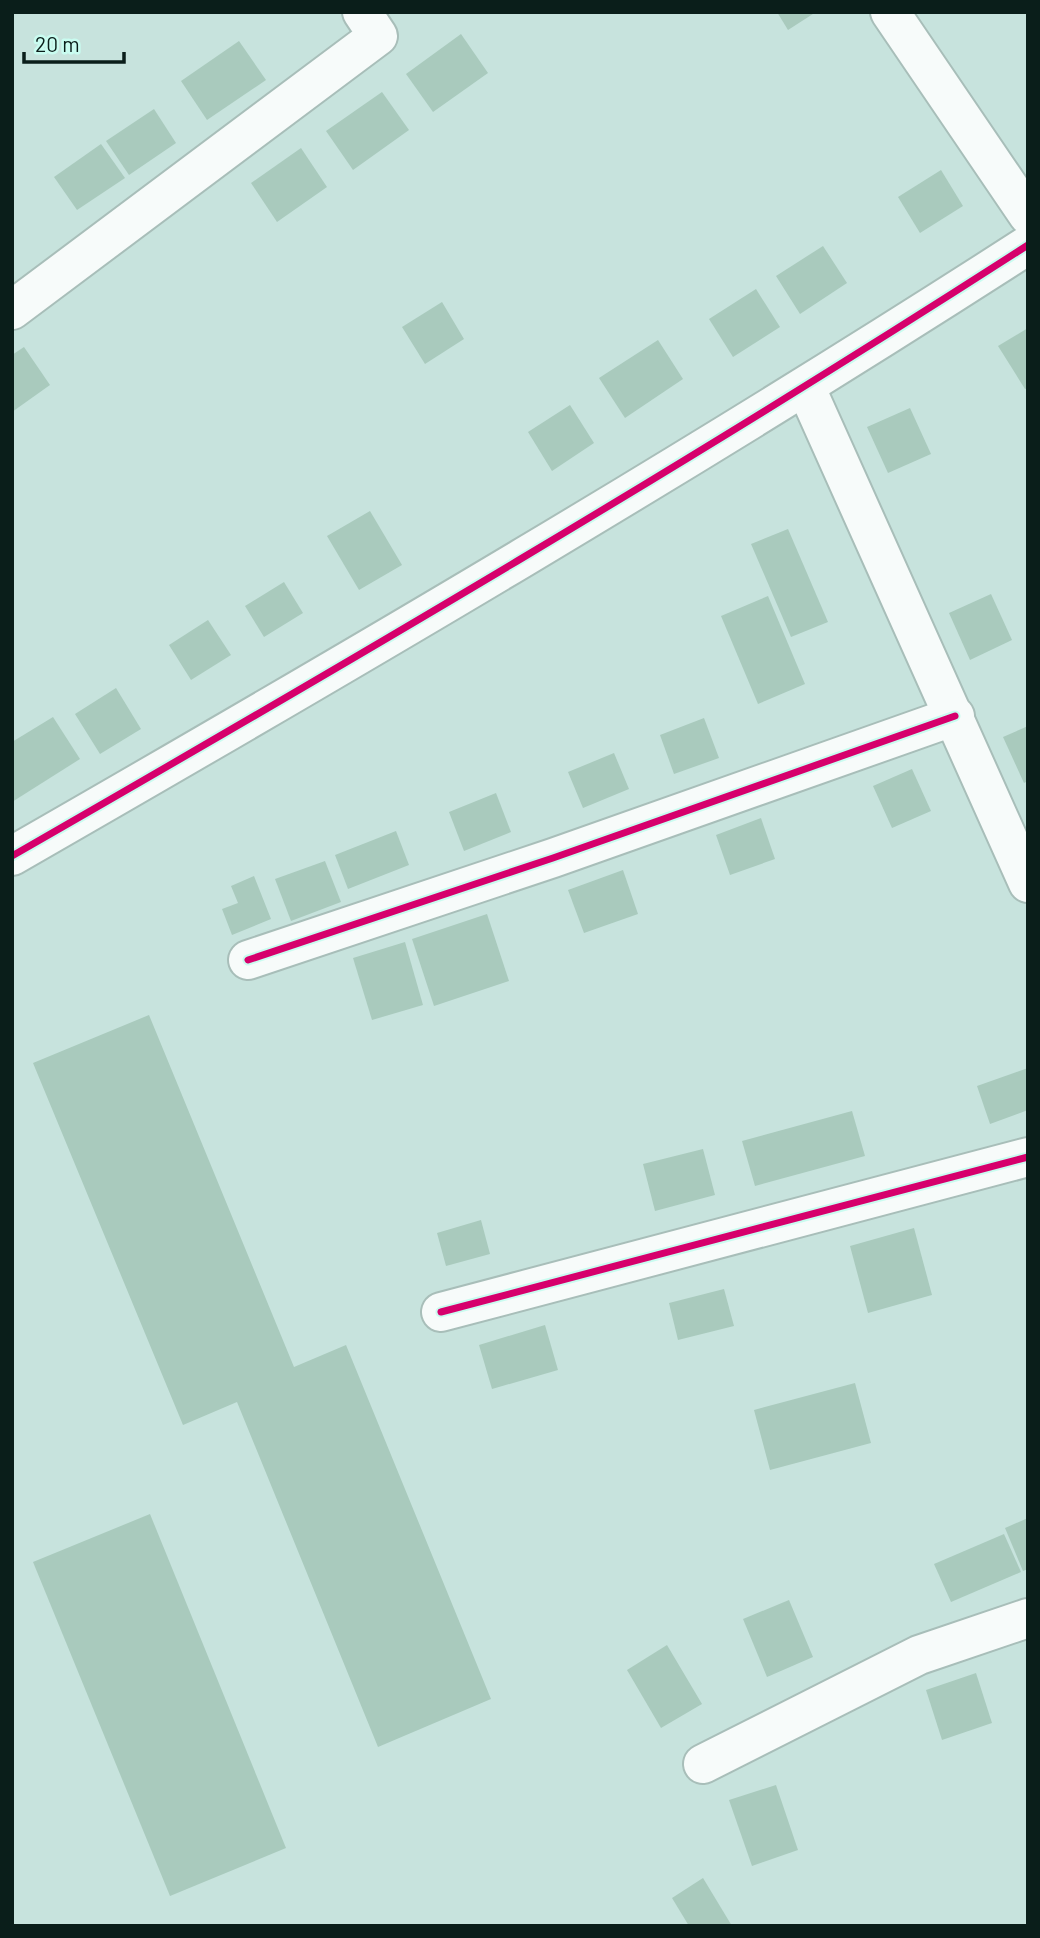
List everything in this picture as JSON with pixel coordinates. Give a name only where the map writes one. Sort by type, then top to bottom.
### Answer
[{"type":"street","points":[[12,310],[378,36],[362,12]]},
{"type":"street","points":[[890,12],[1028,215]]},
{"type":"street","points":[[12,856],[806,388],[1028,245]]},
{"type":"street","points":[[806,388],[1028,883]]},
{"type":"street","points":[[248,960],[553,858],[955,716]]},
{"type":"street","points":[[441,1312],[1028,1157]]},
{"type":"street","points":[[703,1764],[919,1655],[1028,1618]]},
{"type":"building","points":[[777,12],[816,12],[788,30]]},
{"type":"building","points":[[461,34],[488,73],[433,112],[406,74]]},
{"type":"building","points":[[239,41],[266,80],[207,120],[181,81]]},
{"type":"building","points":[[382,92],[409,130],[353,170],[326,131]]},
{"type":"building","points":[[154,109],[176,143],[129,175],[106,141]]},
{"type":"building","points":[[101,144],[125,178],[77,210],[54,177]]},
{"type":"building","points":[[301,148],[327,187],[277,222],[251,183]]},
{"type":"building","points":[[941,170],[963,206],[920,233],[898,197]]},
{"type":"building","points":[[823,246],[847,283],[800,314],[776,276]]},
{"type":"building","points":[[756,289],[780,327],[733,357],[709,319]]},
{"type":"building","points":[[442,302],[464,339],[425,364],[402,327]]},
{"type":"building","points":[[1028,328],[1028,388],[1025,389],[998,346]]},
{"type":"building","points":[[658,340],[683,379],[625,418],[599,378]]},
{"type":"building","points":[[24,347],[50,385],[12,412],[12,355]]},
{"type":"building","points":[[570,405],[594,443],[552,471],[528,432]]},
{"type":"building","points":[[910,408],[931,454],[888,473],[867,427]]},
{"type":"building","points":[[370,511],[402,565],[359,590],[327,536]]},
{"type":"building","points":[[788,529],[828,622],[791,637],[751,544]]},
{"type":"building","points":[[284,582],[303,613],[264,637],[245,606]]},
{"type":"building","points":[[991,594],[1012,640],[970,660],[949,613]]},
{"type":"building","points":[[768,596],[805,684],[758,704],[721,616]]},
{"type":"building","points":[[208,620],[231,655],[191,680],[169,645]]},
{"type":"building","points":[[116,688],[141,729],[100,754],[75,714]]},
{"type":"building","points":[[53,717],[80,759],[12,802],[12,742]]},
{"type":"building","points":[[704,718],[719,758],[674,774],[660,735]]},
{"type":"building","points":[[1028,726],[1028,781],[1024,783],[1003,737]]},
{"type":"building","points":[[614,753],[629,789],[583,808],[568,772]]},
{"type":"building","points":[[912,769],[931,811],[892,828],[873,786]]},
{"type":"building","points":[[496,793],[511,832],[464,851],[449,812]]},
{"type":"building","points":[[761,818],[775,859],[730,875],[716,835]]},
{"type":"building","points":[[396,831],[409,865],[348,889],[335,855]]},
{"type":"building","points":[[325,861],[341,902],[291,921],[275,879]]},
{"type":"building","points":[[623,870],[638,914],[584,933],[568,890]]},
{"type":"building","points":[[254,876],[271,919],[232,935],[222,909],[238,903],[231,886]]},
{"type":"building","points":[[487,914],[509,981],[434,1006],[412,939]]},
{"type":"building","points":[[405,942],[423,1005],[372,1020],[353,958]]},
{"type":"building","points":[[149,1015],[294,1367],[346,1345],[491,1699],[378,1747],[237,1402],[183,1425],[33,1063]]},
{"type":"building","points":[[1028,1068],[1028,1110],[990,1124],[977,1086]]},
{"type":"building","points":[[852,1111],[865,1156],[755,1186],[742,1141]]},
{"type":"building","points":[[703,1149],[715,1195],[655,1211],[643,1164]]},
{"type":"building","points":[[481,1220],[490,1254],[446,1266],[437,1233]]},
{"type":"building","points":[[914,1228],[932,1295],[868,1313],[850,1246]]},
{"type":"building","points":[[724,1289],[734,1326],[678,1340],[669,1303]]},
{"type":"building","points":[[545,1325],[558,1370],[492,1389],[479,1345]]},
{"type":"building","points":[[855,1383],[871,1443],[770,1470],[754,1410]]},
{"type":"building","points":[[150,1514],[286,1848],[170,1896],[33,1562]]},
{"type":"building","points":[[1028,1518],[1028,1569],[1023,1571],[1005,1528]]},
{"type":"building","points":[[1004,1534],[1021,1572],[951,1602],[934,1564]]},
{"type":"building","points":[[789,1600],[813,1657],[767,1677],[743,1619]]},
{"type":"building","points":[[667,1645],[702,1704],[661,1728],[627,1670]]},
{"type":"building","points":[[976,1673],[992,1723],[942,1740],[926,1690]]},
{"type":"building","points":[[776,1785],[798,1850],[752,1866],[729,1800]]},
{"type":"building","points":[[703,1878],[732,1926],[689,1926],[672,1898]]},
{"type":"cycle path","points":[[12,856],[524,557],[777,403],[1028,245]]},
{"type":"cycle path","points":[[248,960],[553,858],[955,716]]},
{"type":"cycle path","points":[[441,1312],[1028,1157]]}]
